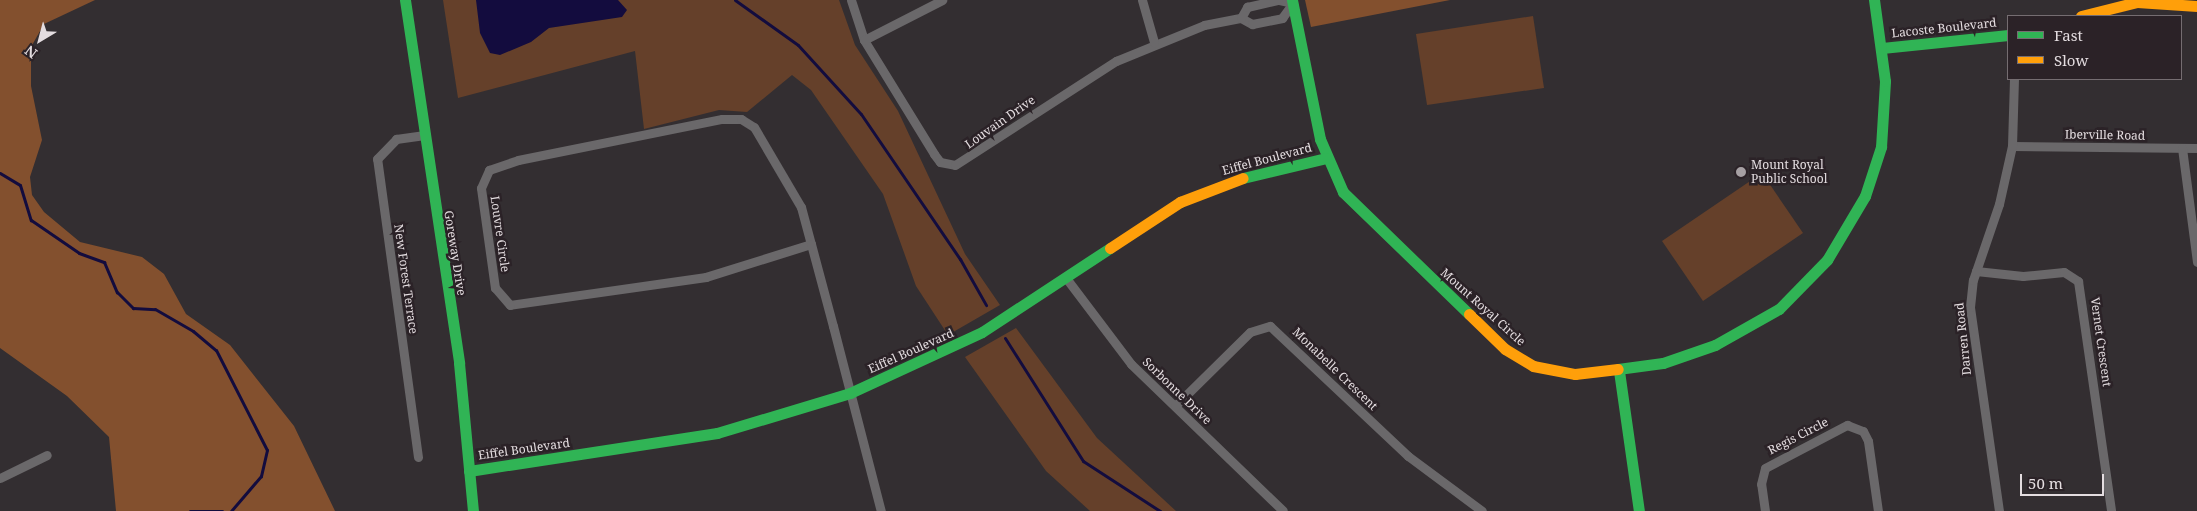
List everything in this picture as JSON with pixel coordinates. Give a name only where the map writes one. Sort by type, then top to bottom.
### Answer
[{"type":"street","name":"Goreway Drive","points":[[406,0],[423,135],[459,363],[473,511]]},
{"type":"street","name":"Louvain Drive","points":[[851,0],[864,40],[934,154],[940,162],[955,165],[1091,75],[1154,42],[1241,18],[1252,24],[1282,18],[1292,2],[1278,0],[1247,7],[1241,18]]},
{"type":"street","points":[[864,40],[942,0]]},
{"type":"street","points":[[1142,0],[1154,42]]},
{"type":"street","name":"Mount Royal Circle","points":[[1292,2],[1326,158],[1354,204],[1505,349],[1548,371],[1619,371],[1686,357],[1731,338],[1779,308],[1827,260],[1865,196],[1881,147],[1885,113],[1882,48],[1874,0]]},
{"type":"street","points":[[2086,15],[2138,1],[2197,6]]},
{"type":"street","name":"Lacoste Boulevard","points":[[1882,48],[2007,35]]},
{"type":"street","name":"Darren Road","points":[[1998,511],[1970,307],[1976,271],[2000,204],[2012,146],[2014,80]]},
{"type":"street","name":"Louvre Circle","points":[[811,244],[706,277],[510,305],[495,288],[480,188],[483,177],[498,165],[741,119],[754,128],[787,177],[811,244],[881,511]]},
{"type":"street","name":"New Forest Terrace","points":[[418,458],[377,159],[396,139],[423,135]]},
{"type":"street","name":"Iberville Road","points":[[2012,146],[2197,148]]},
{"type":"street","points":[[2182,148],[2197,262]]},
{"type":"street","name":"Eiffel Boulevard","points":[[469,471],[710,434],[850,393],[982,332],[1180,202],[1249,176],[1326,158]]},
{"type":"street","name":"Vernet Crescent","points":[[1976,271],[2024,276],[2064,272],[2078,280],[2111,511]]},
{"type":"street","name":"Sorbonne Drive","points":[[1066,278],[1120,351],[1283,511]]},
{"type":"street","name":"Monabelle Crescent","points":[[1175,406],[1256,327],[1270,326],[1408,456],[1466,495],[1482,511]]},
{"type":"street","points":[[1619,371],[1639,511]]},
{"type":"street","name":"Regis Circle","points":[[1765,511],[1761,484],[1765,468],[1847,425],[1863,431],[1868,441],[1878,511]]},
{"type":"street","points":[[0,478],[47,455]]},
{"type":"shaded area","points":[[0,0],[95,0],[44,24],[31,47],[31,86],[42,140],[30,177],[32,195],[44,212],[80,242],[142,257],[164,274],[186,314],[230,345],[294,426],[335,511],[116,511],[109,437],[67,396],[0,348]]},
{"type":"shaded area","points":[[443,0],[839,0],[855,45],[898,111],[965,254],[1000,305],[948,335],[916,286],[883,194],[811,90],[792,75],[747,112],[719,110],[644,129],[635,51],[458,98]]},
{"type":"shaded area","points":[[476,0],[618,0],[627,10],[622,17],[549,28],[531,42],[500,55],[490,53],[480,33]]},
{"type":"shaded area","points":[[1305,0],[1450,0],[1311,27]]},
{"type":"shaded area","points":[[1533,16],[1544,88],[1427,105],[1416,34]]},
{"type":"shaded area","points":[[1762,173],[1803,233],[1703,301],[1662,241]]},
{"type":"shaded area","points":[[1016,328],[1097,438],[1176,511],[1090,511],[1046,471],[965,357]]},
{"type":"waterway","points":[[735,0],[798,45],[861,114],[960,259],[986,305]]},
{"type":"waterway","points":[[0,173],[20,185],[31,220],[79,253],[104,262],[117,292],[133,308],[155,309],[193,331],[216,350],[267,450],[261,476],[231,511]]},
{"type":"waterway","points":[[1005,338],[1083,461],[1160,511]]},
{"type":"waterway","points":[[190,511],[222,511]]},
{"type":"traffic: fast","points":[[405,0],[459,363],[473,511]]},
{"type":"traffic: fast","points":[[1292,0],[1320,139],[1343,192],[1469,314]]},
{"type":"traffic: fast","points":[[1618,369],[1663,363],[1715,345],[1779,309],[1827,260],[1865,196],[1881,147],[1885,81],[1874,0]]},
{"type":"traffic: fast","points":[[1882,48],[2007,35]]},
{"type":"traffic: fast","points":[[1243,178],[1326,158]]},
{"type":"traffic: fast","points":[[469,471],[717,433],[850,393],[982,332],[1110,248]]},
{"type":"traffic: fast","points":[[1619,371],[1639,511]]},
{"type":"traffic: slow","points":[[2085,15],[2137,2],[2197,6]]},
{"type":"traffic: slow","points":[[1110,248],[1180,202],[1243,178]]},
{"type":"traffic: slow","points":[[1469,314],[1505,349],[1533,366],[1575,374],[1618,369]]},
{"type":"place","name":"Mount Royal Public School","points":[[1741,172]]}]
